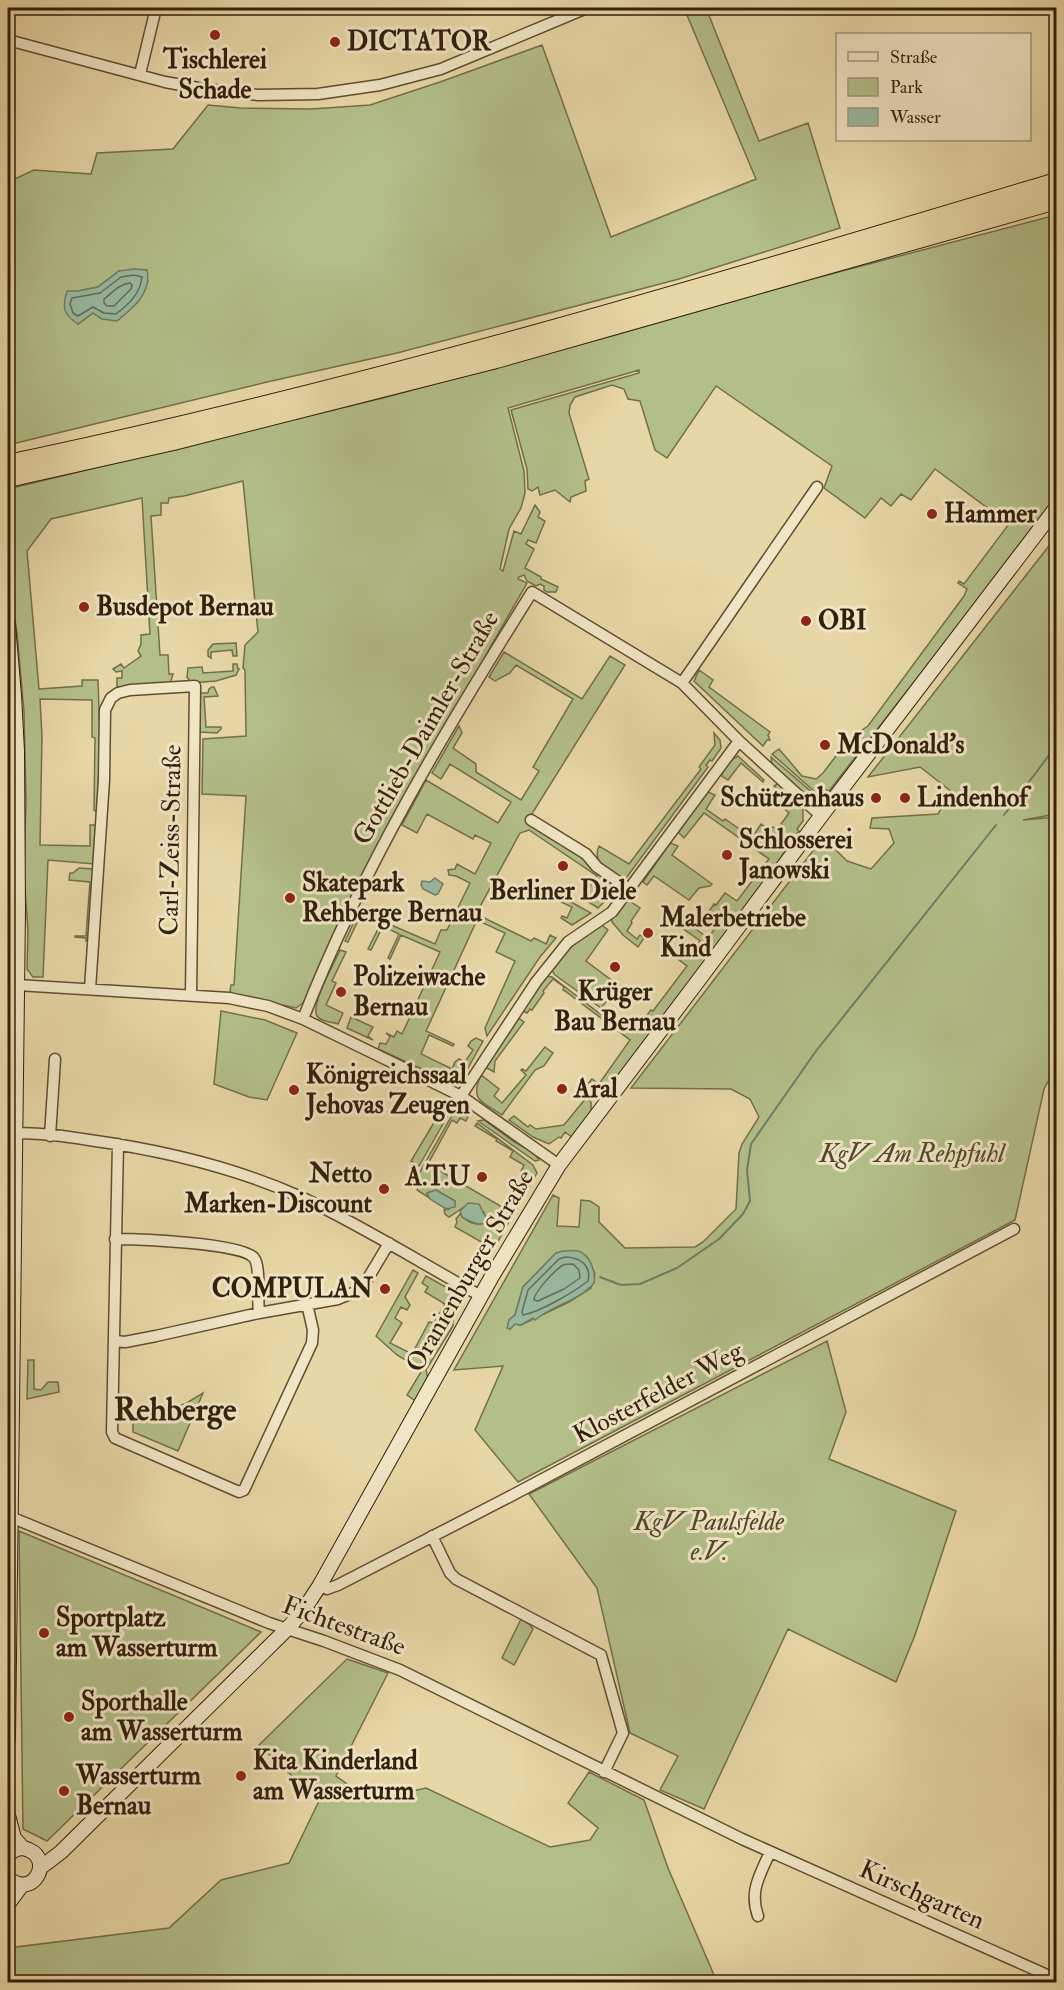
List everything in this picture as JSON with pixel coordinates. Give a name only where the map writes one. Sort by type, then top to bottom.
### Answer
[{"type":"highway","points":[[8,464],[232,412],[472,351],[1056,186]]},
{"type":"highway","points":[[8,478],[173,441],[496,359],[1056,186]]},
{"type":"main road","name":"Oranienburger Straße","points":[[8,1904],[12,1883],[33,1881],[40,1868],[61,1852],[303,1611],[481,1296],[559,1165],[903,707],[1056,508]]},
{"type":"main road","points":[[8,626],[17,751],[13,909],[17,985],[11,1134],[8,1739]]},
{"type":"main road","points":[[8,1815],[14,1838],[39,1860],[40,1868]]},
{"type":"main road","name":"Oranienburger Straße","points":[[8,1850],[49,1852],[68,1844]]},
{"type":"street","points":[[140,74],[156,8]]},
{"type":"street","points":[[8,40],[165,82],[223,92],[281,95],[342,91],[397,82],[441,69],[587,8]]},
{"type":"street","points":[[817,488],[682,683],[739,741],[821,816]]},
{"type":"street","name":"Gottlieb-Daimler-Straße","points":[[303,1019],[336,941],[389,834],[464,701],[532,592],[682,683]]},
{"type":"street","name":"Carl-Zeiss-Straße","points":[[90,989],[104,780],[105,710],[111,698],[129,690],[195,686],[191,995]]},
{"type":"street","points":[[461,1096],[516,1011],[563,948],[577,935],[612,912],[739,741]]},
{"type":"street","points":[[531,819],[586,854],[597,867],[629,889]]},
{"type":"street","points":[[17,985],[191,995],[254,1002],[303,1019],[461,1096],[559,1165]]},
{"type":"street","points":[[50,1136],[55,1059]]},
{"type":"street","points":[[11,1134],[118,1144],[173,1155],[250,1178],[299,1196],[481,1296]]},
{"type":"street","points":[[118,1144],[112,1432],[115,1438],[239,1492],[244,1490],[312,1343],[313,1330],[307,1305]]},
{"type":"street","name":"Klosterfelder Weg","points":[[320,1584],[327,1588],[338,1585],[794,1347],[1014,1228]]},
{"type":"street","points":[[116,1239],[173,1241],[250,1254],[255,1258],[257,1266],[259,1313]]},
{"type":"street","points":[[115,1341],[125,1342],[259,1313],[338,1299],[355,1292],[364,1285],[388,1243]]},
{"type":"street","name":"Fichtestraße","points":[[9,1516],[287,1629],[419,1678],[654,1797]]},
{"type":"street","points":[[432,1536],[450,1573],[456,1579],[601,1655],[623,1732],[604,1772]]},
{"type":"street","name":"Kirschgarten","points":[[654,1797],[770,1852],[1056,1979]]},
{"type":"street","points":[[758,1916],[753,1903],[754,1890],[770,1852]]},
{"type":"green space","points":[[684,8],[706,8],[759,141],[808,123],[840,228],[679,279],[397,353],[8,445],[8,182],[34,170],[91,174],[97,153],[173,149],[208,105],[311,109],[370,105],[542,45],[611,237],[756,179]],"holes":[[[119,271],[148,281],[140,298],[131,308],[102,319],[93,313],[78,324],[78,291],[98,287]]]},
{"type":"green space","points":[[1056,215],[1056,500],[829,791],[823,789],[815,792],[772,754],[779,749],[802,776],[816,779],[823,773],[856,734],[868,726],[964,596],[967,589],[958,583],[959,581],[964,584],[1009,524],[935,469],[911,500],[901,494],[891,506],[881,498],[865,518],[824,488],[832,466],[716,386],[667,458],[655,450],[640,401],[628,399],[624,389],[612,385],[575,397],[570,405],[569,413],[589,479],[585,481],[586,491],[571,497],[570,502],[555,490],[540,495],[538,487],[532,491],[528,489],[527,469],[511,410],[639,373],[639,370],[508,408],[524,471],[525,493],[521,508],[509,529],[500,569],[503,571],[514,531],[521,534],[535,505],[540,512],[538,517],[545,521],[536,543],[528,540],[526,544],[534,549],[525,568],[558,587],[556,592],[547,592],[544,586],[540,584],[536,586],[527,581],[524,575],[519,577],[518,579],[527,583],[391,821],[307,996],[296,1008],[233,994],[230,991],[231,985],[234,985],[246,796],[202,794],[203,739],[246,736],[245,670],[243,668],[245,645],[258,632],[243,481],[169,498],[168,503],[161,503],[161,515],[151,516],[160,655],[168,655],[169,674],[173,674],[170,684],[117,687],[117,678],[122,678],[122,671],[116,672],[113,669],[121,664],[124,668],[141,656],[138,651],[141,635],[150,634],[142,498],[51,519],[27,551],[39,689],[82,686],[82,680],[98,680],[100,743],[97,812],[94,810],[95,738],[92,737],[92,700],[40,699],[42,736],[40,845],[90,846],[90,825],[97,825],[94,864],[48,860],[43,977],[33,977],[27,969],[28,931],[24,875],[26,800],[24,712],[17,633],[8,573],[8,489],[383,398],[808,280]]},
{"type":"green space","name":"KgV Am Rehpfuhl","points":[[1056,537],[1056,814],[1023,820],[1056,817],[1056,1055],[1050,1049],[1056,1067],[1044,1089],[1015,1220],[518,1482],[475,1430],[503,1366],[454,1370],[553,1195],[559,1198],[557,1226],[579,1227],[581,1200],[590,1201],[599,1207],[599,1222],[625,1248],[695,1247],[736,1209],[739,1153],[759,1117],[750,1099],[731,1089],[631,1088],[825,835],[838,845],[835,849],[847,861],[871,869],[894,843],[889,829],[870,828],[872,818],[938,814],[952,792],[920,767],[868,777]],"holes":[[[556,1253],[590,1262],[595,1274],[591,1288],[569,1302],[521,1325],[515,1324],[510,1329],[509,1320],[515,1315],[523,1287]]]},
{"type":"green space","points":[[236,643],[237,656],[233,656],[232,650],[211,652],[211,658],[208,656],[208,650],[213,644]]},
{"type":"green space","points":[[504,652],[582,699],[610,656],[625,665],[528,820],[619,887],[598,908],[582,898],[597,876],[529,830],[520,833],[476,914],[531,941],[534,938],[546,944],[550,935],[556,938],[540,957],[487,1036],[485,1028],[515,961],[496,952],[505,933],[477,920],[426,1031],[454,1044],[453,1046],[429,1035],[421,1054],[452,1069],[459,1059],[465,1062],[473,1050],[468,1046],[471,1041],[476,1038],[483,1041],[459,1084],[445,1083],[433,1078],[431,1073],[378,1049],[380,1043],[386,1044],[390,1037],[386,1033],[394,1037],[397,1031],[402,1034],[440,952],[401,935],[390,959],[388,958],[399,934],[383,926],[371,950],[368,949],[380,925],[360,916],[348,942],[345,941],[359,911],[435,944],[441,930],[447,930],[470,883],[449,875],[448,870],[455,869],[457,864],[475,874],[491,843],[475,835],[473,839],[427,814],[417,833],[402,825],[426,780],[498,823],[511,802],[450,764],[441,779],[432,773],[459,726],[462,733],[453,748],[476,764],[476,772],[521,800],[539,771],[533,767],[573,699],[516,665],[510,673],[495,681],[489,677]]},
{"type":"green space","points":[[233,664],[237,664],[239,669],[236,675],[216,681],[191,683],[187,677],[188,668],[202,667],[203,673],[233,671]]},
{"type":"green space","points":[[8,667],[11,708],[13,892],[8,896]]},
{"type":"green space","points":[[699,670],[713,680],[709,687],[770,732],[768,735],[770,740],[767,740],[763,746],[694,681]]},
{"type":"green space","points":[[212,687],[218,696],[204,697],[206,727],[221,727],[221,729],[217,733],[200,732],[200,690],[201,693],[208,693]]},
{"type":"green space","points":[[714,733],[720,740],[721,748],[712,761],[710,760],[706,765],[708,767],[624,881],[608,871],[598,858],[599,846],[629,864],[701,769],[699,767],[715,745]]},
{"type":"green space","points":[[738,756],[764,780],[763,782],[741,763],[728,780],[722,776],[727,764]]},
{"type":"green space","points":[[771,757],[815,797],[803,794],[772,764]]},
{"type":"green space","points":[[779,783],[803,809],[803,821],[797,829],[799,831],[741,916],[606,1093],[594,1092],[586,1086],[592,1079],[599,1084],[630,1040],[563,990],[564,987],[553,979],[532,1010],[530,1009],[527,1013],[523,1011],[546,976],[552,977],[608,1020],[611,1017],[633,1033],[687,966],[678,959],[686,948],[692,952],[700,941],[670,919],[674,913],[708,938],[719,923],[707,914],[714,904],[716,905],[725,893],[737,901],[769,859],[704,813],[684,838],[678,832],[708,792],[715,795],[706,809],[752,838],[761,824],[770,830],[779,826],[783,828],[781,824],[789,813],[776,801],[782,794],[774,786]]},
{"type":"green space","points":[[670,843],[678,846],[672,855],[712,884],[699,888],[689,900],[654,876],[647,885],[643,882]]},
{"type":"green space","points":[[79,868],[94,869],[89,941],[86,941],[86,938],[75,937],[86,936],[90,882],[69,880],[70,873]]},
{"type":"green space","points":[[562,897],[591,913],[572,925],[561,918],[562,916],[567,918],[572,907],[559,901]]},
{"type":"green space","points":[[628,900],[640,908],[627,931],[637,939],[640,935],[644,938],[638,947],[612,922],[612,917]]},
{"type":"green space","points":[[602,925],[608,930],[586,961],[619,986],[601,1008],[555,975],[551,969],[572,946]]},
{"type":"green space","points":[[340,950],[346,952],[332,981],[336,983],[326,1005],[343,1013],[338,1024],[321,1020],[316,1010],[320,993]]},
{"type":"green space","points":[[221,1011],[265,1020],[297,1033],[267,1100],[249,1097],[214,1084]]},
{"type":"green space","points":[[351,1017],[373,1027],[368,1036],[373,1040],[347,1028]]},
{"type":"green space","points":[[517,1017],[524,1022],[495,1061],[494,1072],[485,1067]]},
{"type":"green space","points":[[545,1047],[553,1053],[544,1066],[535,1070],[502,1115],[480,1100],[477,1090],[481,1075],[499,1089],[494,1096],[502,1103],[526,1075],[521,1070],[526,1071]]},
{"type":"green space","points":[[586,1098],[591,1102],[591,1114],[572,1137],[565,1132],[561,1138],[549,1144],[533,1137],[509,1120],[514,1116],[528,1127],[530,1125],[536,1129],[564,1125]]},
{"type":"green space","points":[[445,1104],[452,1108],[419,1166],[411,1161]]},
{"type":"green space","points":[[455,1110],[468,1117],[466,1121],[460,1118],[457,1123],[452,1120],[428,1164],[502,1207],[525,1174],[521,1171],[524,1165],[510,1157],[513,1151],[475,1126],[477,1123],[533,1165],[537,1173],[481,1271],[473,1277],[467,1276],[485,1244],[455,1227],[456,1219],[460,1214],[474,1224],[491,1221],[484,1212],[464,1207],[449,1217],[444,1210],[449,1209],[455,1201],[436,1190],[427,1193],[428,1197],[417,1190],[421,1181],[418,1179],[412,1186]]},
{"type":"green space","points":[[484,1120],[534,1153],[539,1160],[535,1161],[478,1121]]},
{"type":"green space","points":[[413,1270],[418,1273],[405,1297],[410,1305],[407,1310],[401,1307],[395,1318],[402,1323],[390,1343],[412,1354],[429,1322],[434,1323],[445,1304],[425,1292],[428,1287],[422,1283],[426,1276],[462,1296],[463,1302],[453,1320],[453,1326],[426,1370],[428,1379],[417,1399],[414,1400],[407,1395],[421,1372],[419,1368],[397,1355],[376,1336]]},
{"type":"green space","name":"KgV Paulsfelde e.V.","points":[[827,1341],[846,1412],[829,1459],[956,1511],[915,1635],[896,1682],[788,1629],[704,1809],[660,1790],[678,1756],[630,1733],[597,1588],[529,1494]]},
{"type":"green space","points":[[28,1360],[34,1360],[34,1389],[41,1390],[48,1382],[58,1382],[59,1392],[27,1399]]},
{"type":"green space","points":[[203,1393],[178,1451],[133,1432],[133,1416],[185,1404]]},
{"type":"green space","points":[[19,1531],[261,1632],[47,1841],[23,1829]]},
{"type":"green space","points":[[521,1619],[533,1629],[514,1665],[502,1658]]},
{"type":"green space","points":[[347,1659],[388,1673],[336,1776],[350,1786],[390,1796],[426,1788],[550,1847],[590,1840],[598,1828],[568,1803],[589,1772],[644,1800],[668,1868],[717,1982],[8,1982],[8,1948],[169,1928],[221,1880],[289,1863],[319,1801],[259,1745]]},
{"type":"water","points":[[147,270],[147,286],[135,305],[117,321],[102,319],[93,313],[78,324],[69,317],[64,306],[67,291],[98,287],[119,271]]},
{"type":"water","points":[[435,878],[443,884],[438,894],[435,895],[423,889],[421,885],[422,881],[430,882]]},
{"type":"water","points":[[436,1190],[455,1201],[455,1207],[446,1209],[430,1199],[427,1193]]},
{"type":"water","points":[[468,1203],[479,1204],[485,1216],[491,1221],[476,1224],[462,1217],[460,1211]]},
{"type":"water","points":[[578,1251],[586,1256],[593,1269],[594,1283],[581,1294],[549,1310],[535,1320],[533,1318],[521,1325],[515,1324],[510,1329],[507,1328],[509,1320],[515,1315],[523,1287],[556,1253]]},
{"type":"waterway","points":[[1004,815],[1056,746]]},
{"type":"waterway","points":[[600,1277],[621,1285],[640,1284],[677,1268],[719,1239],[743,1214],[750,1201],[747,1170],[751,1144],[816,1051],[996,825]]},
{"type":"place","name":"Tischlerei Schade","points":[[215,35]]},
{"type":"place","name":"DICTATOR","points":[[335,42]]},
{"type":"place","name":"Hammer","points":[[932,514]]},
{"type":"place","name":"Busdepot Bernau","points":[[84,607]]},
{"type":"place","name":"OBI","points":[[806,621]]},
{"type":"place","name":"McDonald's","points":[[825,745]]},
{"type":"place","name":"Schützenhaus","points":[[876,798]]},
{"type":"place","name":"Lindenhof","points":[[905,798]]},
{"type":"place","name":"Schlosserei Janowski","points":[[727,855]]},
{"type":"place","name":"Berliner Diele","points":[[563,866]]},
{"type":"place","name":"Skatepark Rehberge Bernau","points":[[290,898]]},
{"type":"place","name":"Malerbetriebe Kind","points":[[648,933]]},
{"type":"place","name":"Krüger Bau Bernau","points":[[615,967]]},
{"type":"place","name":"Polizeiwache Bernau","points":[[341,992]]},
{"type":"place","name":"Aral","points":[[562,1089]]},
{"type":"place","name":"Königreichssaal Jehovas Zeugen","points":[[294,1090]]},
{"type":"place","name":"A.T.U","points":[[482,1177]]},
{"type":"place","name":"Netto Marken-Discount","points":[[384,1189]]},
{"type":"place","name":"COMPULAN","points":[[385,1289]]},
{"type":"place","name":"Sportplatz am Wasserturm","points":[[44,1633]]},
{"type":"place","name":"Sporthalle am Wasserturm","points":[[69,1717]]},
{"type":"place","name":"Kita Kinderland am Wasserturm","points":[[241,1776]]},
{"type":"place","name":"Wasserturm Bernau","points":[[64,1791]]},
{"type":"district","name":"Rehberge","points":[[175,1410]]}]
